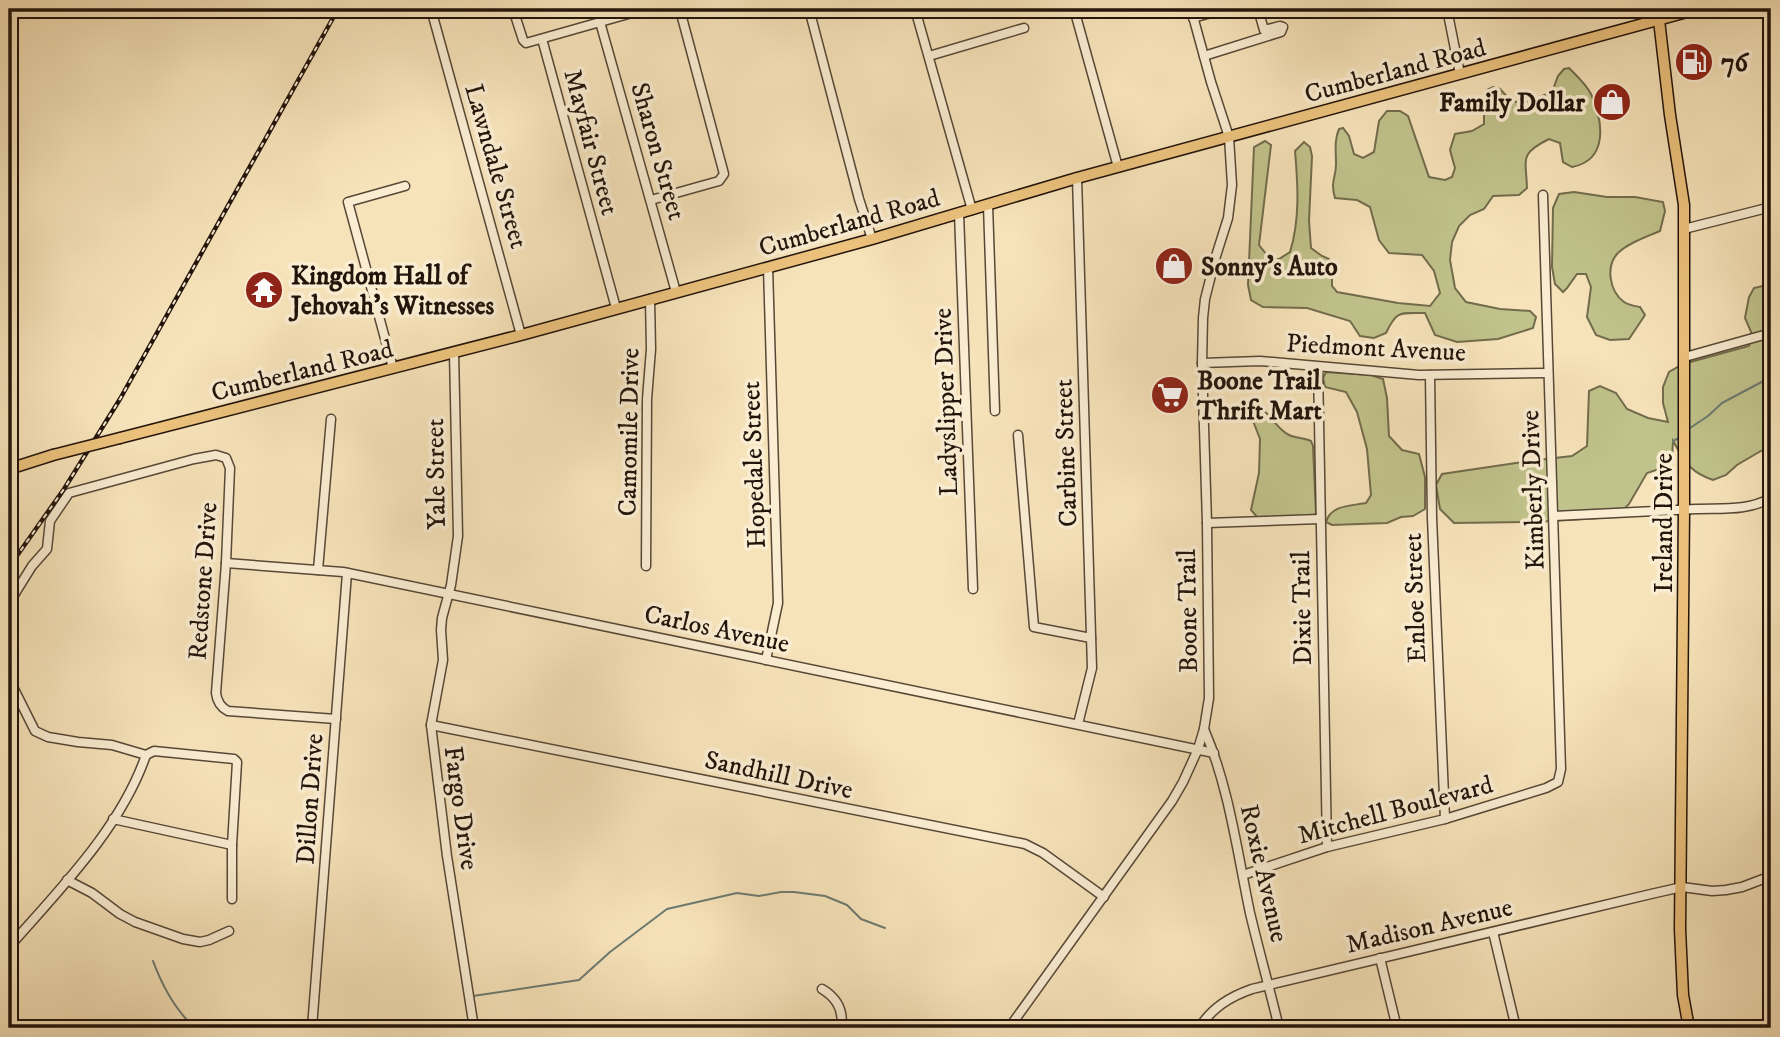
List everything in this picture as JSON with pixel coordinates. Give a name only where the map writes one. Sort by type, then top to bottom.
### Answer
[{"type":"main road","name":"Cumberland Road","points":[[9,469],[521,335],[872,239],[1077,178],[1460,74],[1659,14],[1698,9]]},
{"type":"main road","name":"Ireland Drive","points":[[1659,14],[1670,116],[1684,205],[1681,966],[1689,1028]]},
{"type":"street","name":"Lawndale Street","points":[[431,9],[521,335]]},
{"type":"street","name":"Mayfair Street","points":[[513,9],[523,40],[526,43],[542,39],[617,308]]},
{"type":"street","points":[[542,39],[646,9]]},
{"type":"street","points":[[810,9],[872,239]]},
{"type":"street","points":[[915,9],[972,210]]},
{"type":"street","points":[[1074,9],[1118,167]]},
{"type":"street","name":"Boone Trail","points":[[1009,1028],[1172,801],[1184,782],[1204,729],[1209,693],[1202,363],[1205,299],[1230,203],[1232,184],[1229,137],[1191,9]]},
{"type":"street","points":[[1194,18],[1225,9]]},
{"type":"street","points":[[1204,56],[1281,32],[1283,27],[1280,26],[1264,30],[1258,9]]},
{"type":"street","points":[[1447,9],[1460,74]]},
{"type":"street","points":[[651,200],[719,181],[724,174],[680,10]]},
{"type":"street","name":"Sharon Street","points":[[600,22],[676,292]]},
{"type":"street","points":[[929,56],[1024,28]]},
{"type":"street","name":"Carbine Street","points":[[1077,178],[1092,668],[1078,724]]},
{"type":"street","points":[[393,368],[348,202],[405,186]]},
{"type":"street","name":"Kimberly Drive","points":[[1544,195],[1561,769],[1558,782]]},
{"type":"street","points":[[988,205],[995,411]]},
{"type":"street","points":[[1684,229],[1771,206]]},
{"type":"street","name":"Ladyslipper Drive","points":[[958,213],[972,589]]},
{"type":"street","name":"Hopedale Street","points":[[766,660],[778,603],[768,267]]},
{"type":"street","name":"Camomile Drive","points":[[646,566],[650,299]]},
{"type":"street","points":[[1685,357],[1771,333]]},
{"type":"street","name":"Yale Street","points":[[448,594],[458,536],[454,352]]},
{"type":"street","name":"Piedmont Avenue","points":[[1202,363],[1260,361],[1430,375],[1548,373]]},
{"type":"street","name":"Dixie Trail","points":[[1318,367],[1327,848]]},
{"type":"street","name":"Enloe Street","points":[[1430,375],[1432,518],[1445,819]]},
{"type":"street","points":[[318,570],[331,419]]},
{"type":"street","points":[[1018,435],[1034,627],[1091,638]]},
{"type":"street","name":"Redstone Drive","points":[[9,603],[32,566],[47,549],[50,521],[69,493],[205,457],[216,455],[226,458],[230,468],[216,694],[219,704],[228,711],[336,719]]},
{"type":"street","points":[[1554,516],[1736,509],[1753,506],[1771,498]]},
{"type":"street","points":[[1207,523],[1320,519]]},
{"type":"street","name":"Carlos Avenue","points":[[226,563],[347,573],[1214,753]]},
{"type":"street","name":"Dillon Drive","points":[[312,1028],[347,573]]},
{"type":"street","name":"Fargo Drive","points":[[448,594],[441,630],[442,669],[431,725],[447,856],[474,1028]]},
{"type":"street","points":[[9,679],[35,731],[48,737],[112,745],[146,755],[154,751],[234,759],[237,762],[232,899]]},
{"type":"street","name":"Sandhill Drive","points":[[431,725],[1025,844],[1043,852],[1104,897]]},
{"type":"street","name":"Roxie Avenue","points":[[1204,729],[1225,793],[1279,1028]]},
{"type":"street","points":[[9,947],[88,855],[113,819],[146,755]]},
{"type":"street","name":"Mitchell Boulevard","points":[[1243,875],[1327,848],[1445,819],[1546,789],[1558,782]]},
{"type":"street","points":[[113,819],[232,845]]},
{"type":"street","name":"Madison Avenue","points":[[1199,1028],[1223,1002],[1237,994],[1269,984],[1682,887],[1726,890],[1771,876]]},
{"type":"street","points":[[67,880],[135,922],[183,939],[200,942],[229,931]]},
{"type":"street","points":[[1493,932],[1516,1028]]},
{"type":"street","points":[[1380,958],[1397,1028]]},
{"type":"street","points":[[822,989],[832,996],[841,1009],[841,1028]]},
{"type":"green space","points":[[1569,68],[1589,90],[1598,116],[1600,138],[1592,156],[1584,163],[1572,167],[1563,162],[1560,143],[1549,139],[1539,144],[1526,158],[1527,188],[1519,195],[1493,196],[1484,209],[1470,215],[1459,226],[1452,242],[1450,260],[1455,288],[1466,302],[1500,309],[1530,311],[1536,317],[1533,328],[1498,339],[1457,342],[1435,335],[1425,313],[1410,313],[1400,314],[1386,333],[1374,338],[1360,336],[1350,321],[1307,308],[1263,307],[1251,300],[1248,285],[1254,147],[1265,141],[1271,145],[1259,245],[1270,259],[1279,259],[1290,252],[1297,215],[1295,151],[1304,142],[1310,147],[1312,156],[1309,221],[1311,248],[1329,259],[1332,265],[1332,286],[1337,292],[1430,306],[1440,293],[1434,271],[1422,255],[1389,253],[1379,240],[1370,207],[1357,200],[1335,198],[1333,183],[1339,129],[1343,128],[1349,136],[1354,154],[1363,158],[1374,152],[1379,121],[1387,111],[1400,111],[1408,116],[1429,177],[1445,180],[1452,177],[1455,168],[1450,150],[1455,134],[1472,131],[1484,124],[1487,90],[1493,87],[1500,89],[1511,101],[1524,103],[1552,92],[1558,76],[1564,69]]},
{"type":"green space","points":[[1574,192],[1663,202],[1665,211],[1660,231],[1623,248],[1615,257],[1610,271],[1612,285],[1619,297],[1626,303],[1640,307],[1645,315],[1629,339],[1610,340],[1596,335],[1587,317],[1591,287],[1586,274],[1577,274],[1563,292],[1555,284],[1552,267],[1553,208],[1559,194]]},
{"type":"green space","points":[[1771,284],[1771,445],[1737,465],[1726,475],[1713,480],[1693,469],[1673,441],[1672,459],[1668,466],[1647,473],[1629,504],[1616,517],[1454,523],[1440,509],[1436,485],[1442,474],[1572,456],[1587,446],[1589,391],[1600,386],[1616,393],[1627,409],[1648,418],[1668,422],[1663,403],[1663,387],[1669,372],[1683,364],[1749,346],[1752,334],[1745,318],[1749,297],[1754,288]]},
{"type":"green space","points":[[1326,372],[1371,375],[1383,379],[1389,436],[1402,450],[1419,454],[1425,477],[1425,509],[1413,516],[1401,517],[1387,523],[1332,525],[1326,522],[1328,516],[1337,509],[1366,503],[1371,495],[1367,449],[1357,412],[1346,392],[1325,387],[1323,378]]},
{"type":"green space","points":[[1255,404],[1284,432],[1311,441],[1316,513],[1312,517],[1258,518],[1251,510],[1259,473],[1260,439],[1248,408]]},
{"type":"waterway","points":[[1690,428],[1722,403],[1771,377]]},
{"type":"waterway","points":[[1673,441],[1679,438]]},
{"type":"waterway","points":[[473,996],[579,980],[610,952],[667,909],[737,893],[759,896],[794,892],[825,896],[847,905],[861,919],[885,928]]},
{"type":"waterway","points":[[153,961],[170,997],[195,1028]]},
{"type":"railway","points":[[9,567],[64,489],[120,399],[338,9]]},
{"type":"place","name":"76","points":[[1694,62]]},
{"type":"place","name":"Family Dollar","points":[[1612,102]]},
{"type":"place","name":"Sonny's Auto","points":[[1174,266]]},
{"type":"place","name":"Kingdom Hall of Jehovah’s Witnesses","points":[[264,290]]},
{"type":"place","name":"Boone Trail Thrift Mart","points":[[1170,395]]}]
